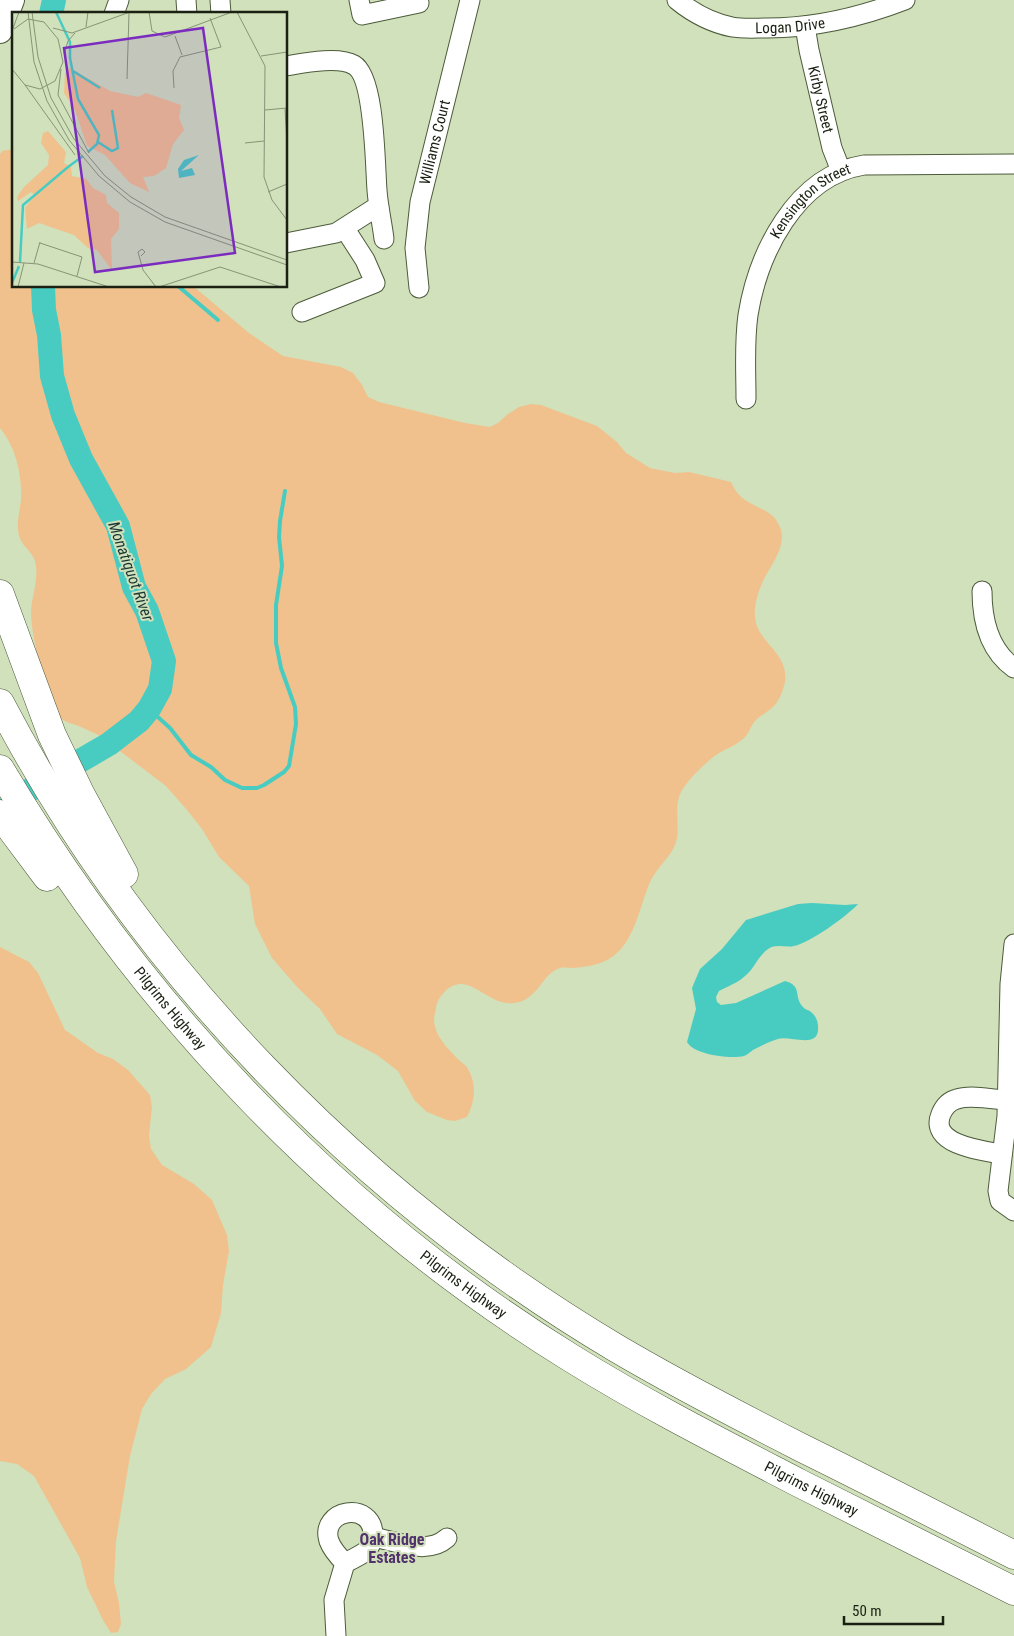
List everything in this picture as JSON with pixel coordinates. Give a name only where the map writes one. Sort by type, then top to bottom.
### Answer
[{"type":"highway","points":[[0,594],[52,735],[71,802]]},
{"type":"highway","points":[[0,703],[27,752],[71,802]]},
{"type":"highway","points":[[0,769],[26,832]]},
{"type":"highway","name":"Pilgrims Highway","points":[[71,802],[119,865],[157,930],[228,1028],[323,1126],[401,1196],[476,1255],[556,1310],[616,1348],[701,1396],[1014,1555]]},
{"type":"highway","points":[[0,814],[26,832]]},
{"type":"highway","name":"Pilgrims Highway","points":[[26,832],[65,872],[127,958],[217,1063],[284,1133],[355,1199],[450,1275],[536,1336],[676,1419],[1014,1591]]},
{"type":"main road","points":[[0,31],[12,0]]},
{"type":"street","points":[[115,12],[119,0]]},
{"type":"street","points":[[359,0],[362,15],[419,3]]},
{"type":"street","name":"Williams Court","points":[[418,288],[415,248],[420,202],[470,0]]},
{"type":"street","name":"Logan Drive","points":[[677,0],[704,17],[732,26],[753,28],[805,26],[842,20],[905,0]]},
{"type":"street","name":"Kirby Street","points":[[805,26],[832,148],[841,171]]},
{"type":"street","points":[[288,66],[338,61],[352,64],[362,72],[366,82],[375,135],[379,208],[384,239]]},
{"type":"street","name":"Kensington Street","points":[[746,399],[746,336],[754,288],[763,262],[778,232],[797,204],[818,184],[841,171],[856,166],[1014,164]]},
{"type":"street","points":[[288,243],[332,235],[372,210],[379,208]]},
{"type":"street","points":[[302,312],[375,282],[365,260],[345,228]]},
{"type":"street","points":[[982,591],[986,626],[992,642],[1004,660],[1014,668]]},
{"type":"street","points":[[1014,944],[1010,974],[1012,1007],[1011,1101],[1002,1154],[998,1196],[1004,1206],[1014,1211]]},
{"type":"street","points":[[1002,1154],[972,1149],[958,1144],[942,1132],[939,1122],[945,1106],[954,1099],[971,1098],[1011,1101]]},
{"type":"street","points":[[336,1636],[334,1600],[345,1563],[366,1551],[373,1537],[368,1520],[361,1514],[353,1512],[345,1513],[334,1519],[329,1527],[329,1540],[345,1563]]},
{"type":"street","points":[[373,1537],[425,1547],[438,1545],[447,1538]]},
{"type":"shaded area","points":[[12,149],[12,288],[195,288],[249,333],[283,356],[341,367],[353,373],[368,397],[379,402],[465,423],[490,427],[519,407],[531,404],[541,405],[597,426],[617,442],[626,453],[650,468],[675,473],[689,472],[731,482],[736,492],[749,503],[768,512],[778,523],[782,539],[780,548],[760,590],[756,602],[755,617],[761,634],[778,655],[785,672],[785,682],[780,698],[774,706],[756,720],[743,739],[709,761],[684,787],[679,798],[677,811],[678,830],[674,847],[651,880],[631,934],[618,952],[609,959],[596,964],[562,968],[554,971],[529,997],[514,1003],[504,1003],[467,985],[459,984],[450,987],[441,996],[437,1004],[434,1020],[437,1032],[449,1049],[467,1068],[473,1081],[472,1105],[467,1117],[455,1121],[447,1120],[427,1112],[415,1101],[398,1071],[377,1055],[337,1034],[320,1009],[298,988],[272,958],[255,924],[249,886],[219,857],[202,829],[187,810],[166,786],[100,736],[65,721],[52,703],[41,670],[31,621],[36,566],[33,556],[21,541],[18,530],[21,500],[19,471],[14,453],[0,428],[0,154],[2,151]]},
{"type":"shaded area","points":[[0,947],[29,962],[38,973],[65,1030],[98,1053],[113,1059],[128,1070],[150,1095],[152,1107],[149,1135],[151,1149],[162,1165],[194,1184],[212,1200],[227,1235],[229,1251],[223,1285],[221,1313],[211,1347],[186,1369],[165,1379],[151,1394],[142,1409],[130,1456],[116,1541],[114,1582],[121,1624],[118,1632],[111,1633],[103,1620],[87,1587],[80,1558],[34,1476],[17,1464],[0,1461]]},
{"type":"water","points":[[798,904],[858,904],[837,922],[801,944],[771,947],[761,956],[748,974],[719,991],[716,997],[717,1002],[721,1005],[736,1003],[785,981],[791,983],[796,989],[800,1003],[815,1016],[818,1025],[817,1034],[814,1038],[809,1040],[778,1039],[753,1050],[745,1056],[738,1057],[704,1053],[691,1046],[687,1042],[696,1009],[692,988],[700,969],[722,949],[746,920]]},
{"type":"waterway","name":"Monatiquot River","points":[[51,12],[54,0]]},
{"type":"waterway","name":"Monatiquot River","points":[[5,811],[23,794],[109,744],[139,721],[149,709],[160,689],[164,661],[147,611],[134,587],[118,526],[81,459],[63,415],[52,376],[43,288]]},
{"type":"waterway","points":[[180,288],[218,320]]},
{"type":"waterway","points":[[149,709],[170,728],[191,755],[211,767],[225,780],[242,788],[257,788],[264,785],[284,772],[289,766],[296,724],[295,707],[281,668],[276,643],[276,605],[282,566],[279,537],[285,491]]},
{"type":"district","name":"Oak Ridge Estates","points":[[392,1548]]}]
